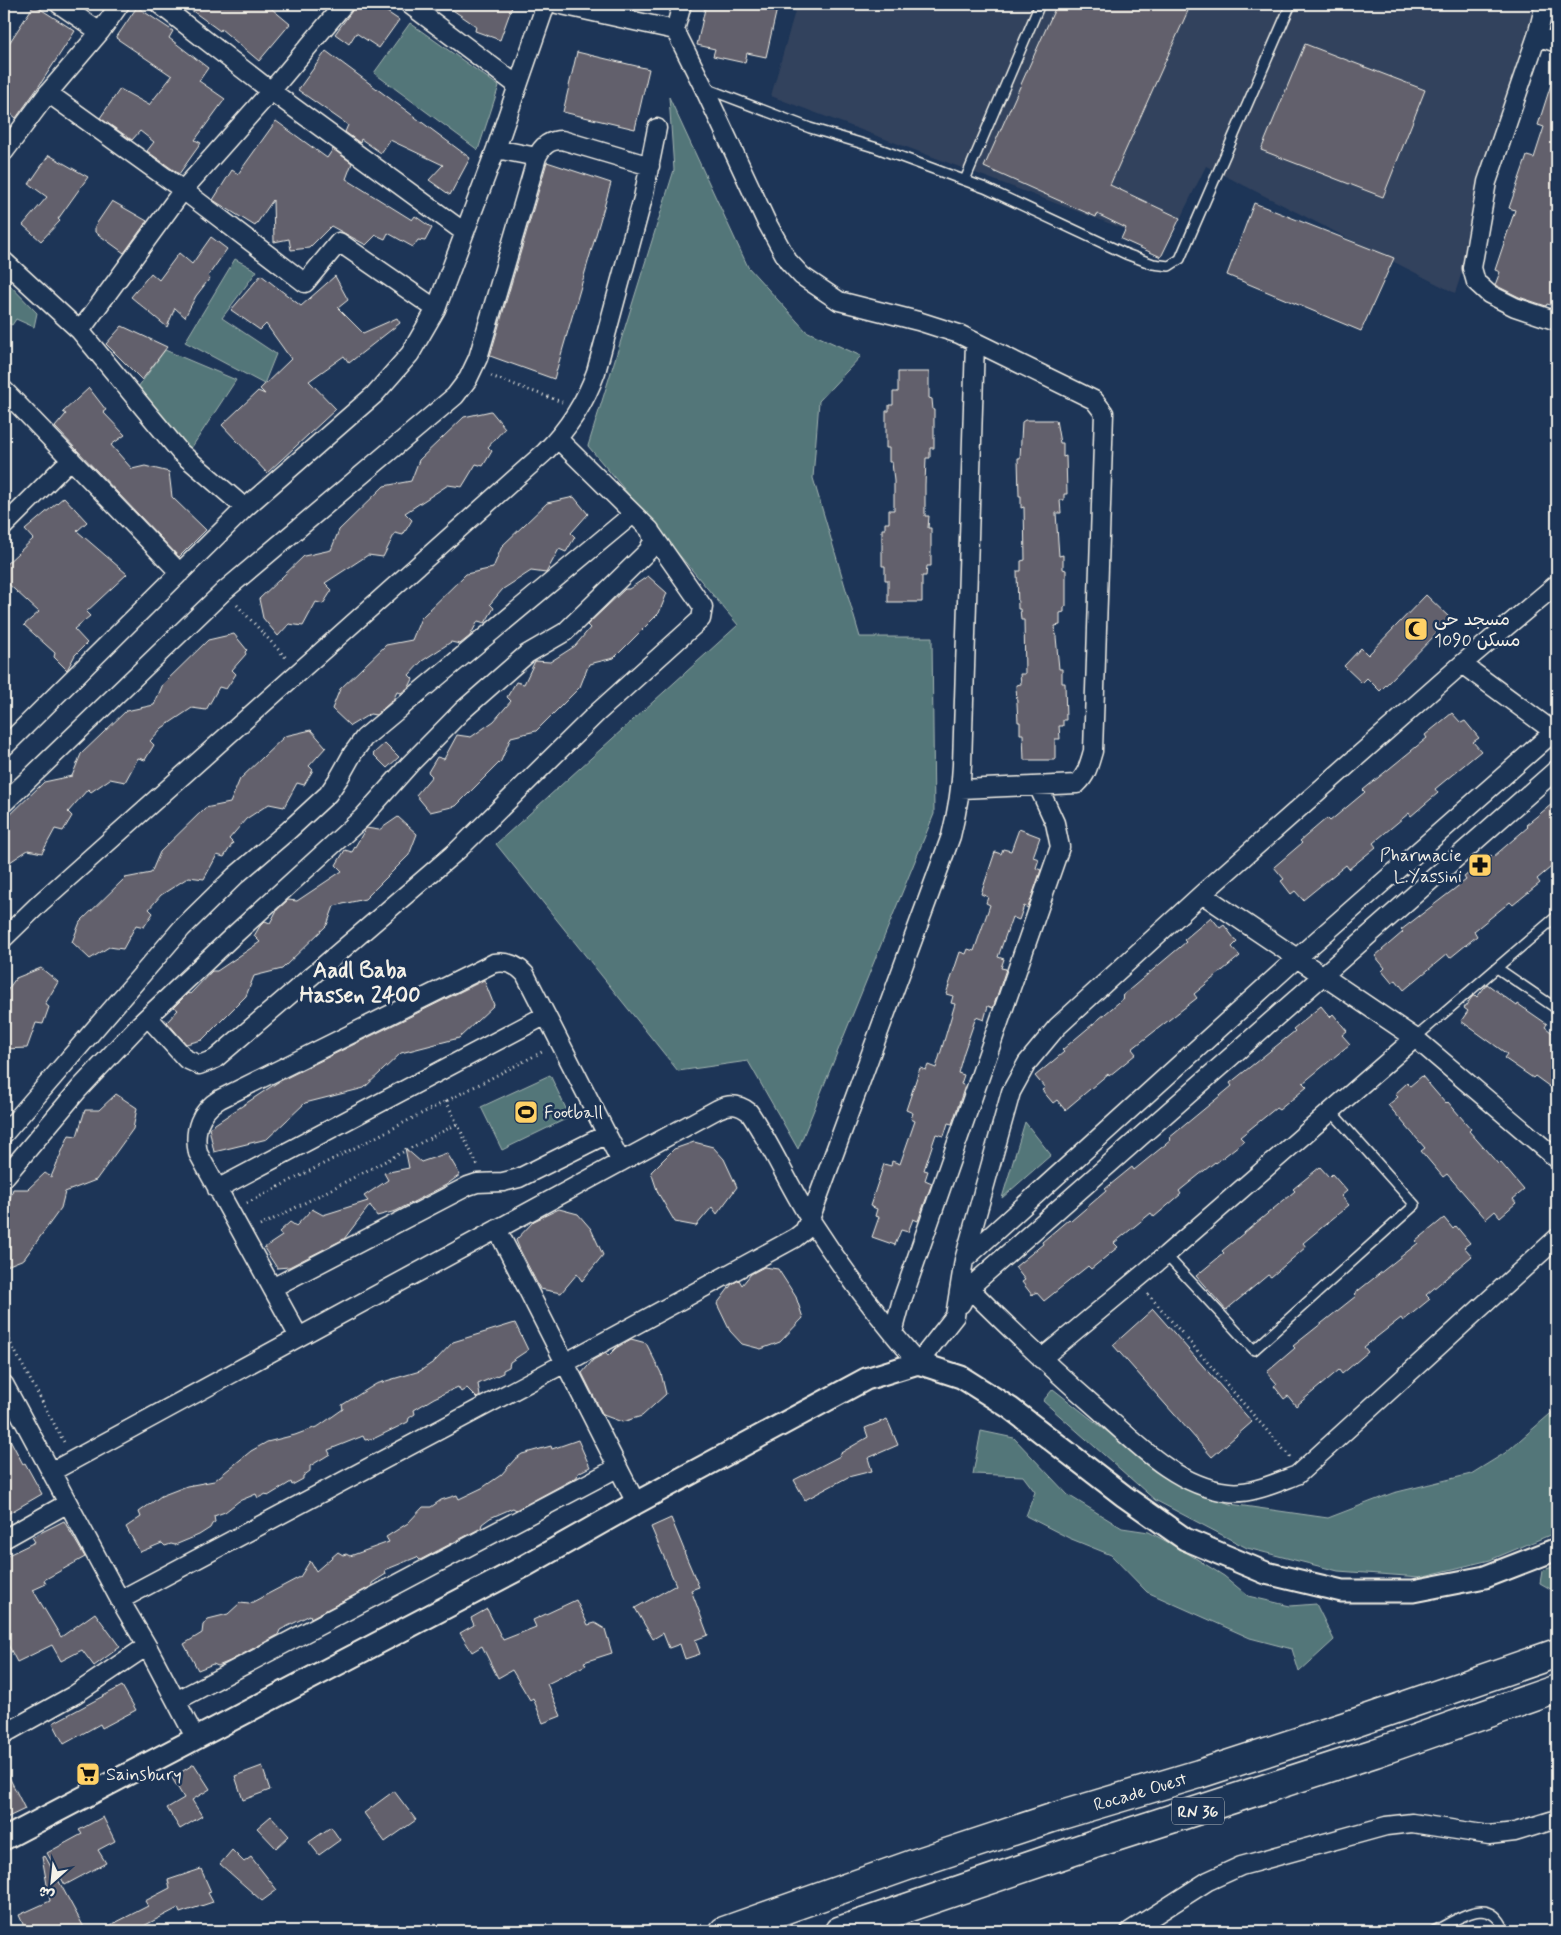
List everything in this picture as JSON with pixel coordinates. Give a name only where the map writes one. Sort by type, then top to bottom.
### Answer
[{"type":"highway","name":"Rocade Ouest","points":[[724,1931],[1027,1826],[1254,1756],[1557,1653]]},
{"type":"highway","name":"Rocade Ouest","points":[[839,1931],[1094,1844],[1375,1753],[1557,1689]]},
{"type":"street","points":[[59,4],[100,32]]},
{"type":"street","points":[[4,152],[48,93],[100,32],[120,4]]},
{"type":"street","points":[[159,4],[271,91],[464,232]]},
{"type":"street","points":[[80,331],[183,190],[271,91],[344,4]]},
{"type":"street","points":[[409,4],[517,85]]},
{"type":"street","points":[[4,747],[245,508],[374,395],[410,354],[436,309],[496,149],[546,4]]},
{"type":"street","points":[[557,4],[675,30]]},
{"type":"street","points":[[682,4],[675,30],[766,221],[788,261],[802,276],[839,301],[918,321],[959,334],[1094,400],[1104,413],[1093,751],[1088,770],[1083,779],[1077,784],[961,789]]},
{"type":"street","points":[[1545,4],[1537,36],[1487,182],[1472,268],[1476,282],[1489,294],[1516,307],[1557,321]]},
{"type":"street","points":[[1537,36],[1557,43]]},
{"type":"street","points":[[48,93],[183,190],[305,284],[339,242],[436,309]]},
{"type":"street","points":[[4,938],[558,439],[580,408],[596,372],[650,166],[657,128]]},
{"type":"street","points":[[4,803],[224,591],[455,396],[474,369],[537,157],[544,146],[555,140],[562,140],[650,166]]},
{"type":"street","points":[[496,149],[537,157]]},
{"type":"street","points":[[4,261],[80,331],[180,452],[245,508]]},
{"type":"street","points":[[120,1600],[564,1363],[795,1238],[804,1231],[950,836],[961,789],[974,342]]},
{"type":"street","points":[[4,390],[180,573]]},
{"type":"street","points":[[148,1017],[186,1058],[199,1065],[215,1059],[458,850],[597,713],[701,619],[703,607],[650,530],[558,439]]},
{"type":"street","points":[[4,526],[71,459]]},
{"type":"street","points":[[4,1134],[182,928],[235,876],[328,794],[353,752],[364,738],[633,514]]},
{"type":"street","points":[[4,1178],[79,1089],[148,1017],[362,818],[462,710],[527,654],[565,632],[628,572],[652,547],[650,530]]},
{"type":"street","points":[[955,1316],[964,1260],[1012,1092],[1027,1063],[1057,1027],[1202,894],[1462,664],[1557,584]]},
{"type":"street","points":[[964,1260],[1297,958],[1556,732],[1462,664]]},
{"type":"street","points":[[4,1839],[514,1572],[636,1503],[866,1380],[918,1363],[955,1316],[969,1288],[1557,769]]},
{"type":"street","points":[[893,1333],[901,1304],[1060,847],[1055,823],[1038,786]]},
{"type":"street","points":[[1202,894],[1415,1038],[1557,1159]]},
{"type":"street","points":[[299,1338],[198,1153],[197,1126],[206,1110],[220,1099],[494,963],[510,963],[521,969],[525,974],[621,1162]]},
{"type":"street","points":[[217,1189],[546,1015]]},
{"type":"street","points":[[1041,1359],[1136,1281],[1415,1038]]},
{"type":"street","points":[[51,1472],[718,1109],[724,1106],[738,1106],[749,1112],[753,1118],[810,1219],[893,1333],[918,1363],[962,1377],[994,1398],[1124,1496],[1185,1539],[1266,1573],[1342,1591],[1413,1592],[1485,1577],[1557,1548]]},
{"type":"street","points":[[272,1288],[468,1186],[519,1178],[607,1134]]},
{"type":"street","points":[[497,1229],[636,1503]]},
{"type":"street","points":[[969,1288],[1041,1359],[1153,1458],[1195,1483],[1229,1492],[1263,1488],[1298,1475],[1557,1238]]},
{"type":"street","points":[[4,1384],[120,1600],[148,1646],[196,1739]]},
{"type":"street","points":[[176,1701],[617,1468]]},
{"type":"street","points":[[4,1539],[68,1503]]},
{"type":"street","points":[[4,1734],[74,1695],[148,1646]]},
{"type":"street","points":[[1130,1931],[1208,1881],[1241,1866],[1377,1829],[1412,1823],[1490,1835],[1515,1832],[1557,1820]]},
{"type":"lane","points":[[964,180],[1040,4]]},
{"type":"lane","points":[[704,88],[810,128],[877,148],[964,180],[1038,212],[1126,254],[1153,264],[1169,266],[1180,260],[1291,4]]},
{"type":"lane","points":[[1415,1038],[1557,916]]},
{"type":"lane","points":[[1497,968],[1557,1009]]},
{"type":"lane","points":[[1166,1255],[1254,1350],[1415,1205],[1331,1110]]},
{"type":"lane","points":[[1434,1931],[1477,1910],[1487,1911],[1496,1915],[1505,1931]]},
{"type":"path","points":[[474,369],[580,408]]},
{"type":"path","points":[[224,591],[299,671]]},
{"type":"path","points":[[230,1212],[560,1043]]},
{"type":"path","points":[[446,1101],[486,1182]]},
{"type":"path","points":[[242,1235],[457,1124]]},
{"type":"path","points":[[1136,1281],[1302,1471]]},
{"type":"path","points":[[4,1331],[73,1460]]},
{"type":"shaded area","points":[[797,4],[1548,4],[1538,43],[1455,293],[1206,166],[1167,245],[771,96]]},
{"type":"green space","points":[[410,23],[499,86],[478,150],[374,73]]},
{"type":"green space","points":[[669,97],[748,267],[806,331],[861,356],[819,401],[813,478],[860,637],[932,637],[934,814],[798,1149],[748,1061],[678,1071],[496,844],[738,625],[588,446],[674,170]]},
{"type":"green space","points":[[235,259],[257,271],[222,318],[276,354],[264,384],[185,342]]},
{"type":"green space","points":[[4,279],[37,313],[34,327],[16,319],[12,325],[4,321]]},
{"type":"green space","points":[[165,350],[236,380],[190,450],[136,390]]},
{"type":"green space","name":"Football","points":[[550,1075],[570,1117],[502,1150],[481,1107]]},
{"type":"green space","points":[[1025,1122],[1051,1155],[1002,1198]]},
{"type":"green space","points":[[1053,1389],[1132,1451],[1201,1493],[1230,1504],[1328,1518],[1393,1493],[1471,1474],[1505,1453],[1557,1408],[1557,1532],[1490,1560],[1420,1577],[1338,1571],[1247,1548],[1155,1500],[1043,1401]]},
{"type":"green space","points":[[981,1431],[1014,1438],[1068,1495],[1122,1528],[1149,1532],[1184,1551],[1224,1576],[1248,1596],[1290,1606],[1316,1604],[1334,1640],[1299,1672],[1292,1649],[1250,1638],[1147,1592],[1111,1555],[1069,1538],[1026,1516],[1035,1492],[1023,1476],[973,1474]]},
{"type":"green space","points":[[1557,1565],[1557,1590],[1554,1591],[1540,1583],[1542,1571]]},
{"type":"building","points":[[183,4],[266,4],[290,24],[259,61],[221,29],[220,31]]},
{"type":"building","points":[[357,4],[375,4],[399,20],[379,48],[356,33],[349,44],[335,34]]},
{"type":"building","points":[[444,4],[513,4],[500,40],[475,31],[476,26]]},
{"type":"building","points":[[706,4],[778,4],[766,57],[747,53],[745,63],[713,56],[715,49],[697,45]]},
{"type":"building","points":[[1057,4],[1191,4],[1110,185],[1180,218],[1161,257],[1121,239],[1126,228],[1097,214],[1096,217],[984,167]]},
{"type":"building","points":[[34,5],[75,31],[16,118],[4,108],[4,51]]},
{"type":"building","points":[[137,7],[173,31],[169,38],[208,68],[199,81],[225,99],[195,140],[201,143],[179,174],[147,151],[154,142],[140,131],[132,140],[100,118],[120,89],[149,105],[172,76],[116,38]]},
{"type":"building","points":[[1305,44],[1425,90],[1383,197],[1261,150]]},
{"type":"building","points":[[326,51],[470,158],[450,195],[429,180],[443,165],[390,140],[381,153],[361,139],[360,143],[345,132],[348,125],[298,90]]},
{"type":"building","points":[[577,52],[649,69],[635,129],[563,112]]},
{"type":"building","points":[[1554,75],[1557,76],[1557,186],[1553,199],[1557,201],[1557,307],[1547,304],[1546,306],[1519,297],[1495,285],[1500,272],[1495,270],[1515,210],[1509,208],[1527,156],[1534,158],[1544,127],[1538,125]]},
{"type":"building","points":[[276,121],[327,158],[333,149],[352,163],[346,179],[412,220],[415,216],[432,228],[425,241],[418,240],[413,247],[388,233],[385,239],[376,235],[366,245],[331,226],[309,248],[291,250],[289,239],[274,242],[273,200],[255,226],[213,200],[232,170],[238,174]]},
{"type":"building","points":[[49,155],[88,177],[58,219],[60,221],[41,241],[23,225],[47,197],[29,184]]},
{"type":"building","points":[[547,162],[611,183],[554,379],[490,356]]},
{"type":"building","points":[[112,201],[147,221],[124,253],[95,232],[95,226]]},
{"type":"building","points":[[1254,203],[1394,258],[1361,331],[1227,275]]},
{"type":"building","points":[[211,237],[227,249],[208,276],[210,278],[196,296],[185,317],[175,308],[167,327],[131,297],[151,273],[159,280],[179,253],[192,264]]},
{"type":"building","points":[[261,275],[301,306],[335,276],[348,300],[338,308],[363,333],[397,318],[400,323],[349,363],[344,356],[309,381],[336,409],[267,473],[222,425],[258,391],[265,394],[260,389],[291,359],[266,324],[260,330],[231,310]]},
{"type":"building","points":[[122,326],[167,347],[142,380],[106,344]]},
{"type":"building","points":[[898,372],[929,372],[929,398],[932,399],[934,410],[934,448],[930,448],[930,458],[926,458],[925,485],[925,516],[929,516],[928,528],[931,528],[931,566],[927,566],[926,576],[922,576],[922,602],[888,602],[888,580],[885,580],[885,566],[882,566],[882,529],[885,529],[885,523],[889,523],[889,510],[894,510],[892,462],[889,462],[889,448],[886,448],[886,411],[889,411],[889,405],[893,405],[893,392],[898,392]]},
{"type":"building","points":[[89,388],[106,410],[103,412],[125,435],[111,445],[132,469],[145,466],[169,472],[172,497],[206,530],[179,557],[55,427],[66,414],[63,412]]},
{"type":"building","points":[[491,411],[505,428],[488,447],[492,451],[483,466],[476,464],[462,487],[448,485],[405,513],[412,520],[403,535],[395,533],[383,557],[368,555],[325,583],[332,590],[323,604],[316,602],[303,626],[289,624],[278,636],[263,618],[259,599],[304,556],[331,550],[339,530],[384,486],[411,481],[419,460],[464,417]]},
{"type":"building","points":[[1025,420],[1056,420],[1060,443],[1063,443],[1063,457],[1066,456],[1067,494],[1064,494],[1064,500],[1060,500],[1061,513],[1056,513],[1059,556],[1063,555],[1063,569],[1066,570],[1066,606],[1064,607],[1064,612],[1060,613],[1060,625],[1055,626],[1059,669],[1062,669],[1062,683],[1065,683],[1066,720],[1063,720],[1063,726],[1059,726],[1060,739],[1055,739],[1055,760],[1024,760],[1023,734],[1020,734],[1020,722],[1018,722],[1016,685],[1021,684],[1020,674],[1025,674],[1024,620],[1021,620],[1020,609],[1018,609],[1017,571],[1021,571],[1021,561],[1025,560],[1024,507],[1021,508],[1021,496],[1019,496],[1018,458],[1020,458],[1022,422]]},
{"type":"building","points":[[64,497],[87,522],[77,531],[127,574],[86,612],[90,616],[74,629],[87,643],[75,655],[67,670],[54,657],[55,653],[24,625],[39,612],[4,580],[4,566],[33,539],[25,530]]},
{"type":"building","points":[[574,497],[588,514],[571,533],[575,537],[566,552],[559,549],[546,573],[531,571],[503,589],[490,604],[494,608],[485,623],[478,621],[470,636],[460,644],[451,642],[422,661],[409,675],[413,679],[409,687],[401,693],[397,692],[393,700],[376,715],[370,714],[350,726],[332,709],[340,689],[386,645],[412,640],[421,618],[466,574],[493,568],[502,546],[547,503]]},
{"type":"building","points":[[648,576],[667,593],[659,613],[614,658],[589,664],[580,687],[536,731],[511,737],[501,761],[456,806],[430,812],[416,795],[432,776],[428,772],[437,757],[444,759],[457,735],[471,737],[494,721],[511,701],[507,697],[516,682],[524,684],[535,661],[550,662],[575,646],[590,628],[587,625],[625,589],[629,589]]},
{"type":"building","points":[[1426,595],[1451,619],[1380,691],[1367,678],[1362,683],[1344,666],[1361,648],[1368,655]]},
{"type":"building","points":[[234,634],[247,650],[246,654],[232,670],[236,674],[226,689],[219,687],[206,710],[192,708],[162,728],[150,741],[154,745],[145,760],[138,758],[125,782],[110,779],[91,792],[88,789],[68,812],[72,816],[63,831],[55,829],[42,853],[28,850],[4,866],[4,821],[44,782],[72,776],[81,754],[126,711],[154,705],[163,684],[208,640]]},
{"type":"building","points":[[1452,713],[1461,723],[1465,721],[1479,738],[1473,742],[1481,751],[1435,789],[1438,793],[1411,816],[1409,813],[1373,843],[1376,847],[1349,869],[1346,865],[1303,900],[1295,891],[1291,894],[1281,881],[1284,879],[1274,867],[1327,818],[1330,821],[1365,792],[1363,790],[1427,738],[1425,735]]},
{"type":"building","points":[[311,730],[326,747],[309,766],[313,770],[304,785],[297,783],[284,807],[269,804],[246,819],[229,839],[233,843],[224,857],[217,855],[204,879],[189,877],[161,895],[149,909],[153,913],[144,927],[136,925],[123,949],[109,947],[90,959],[72,942],[80,922],[125,878],[151,873],[160,852],[205,808],[230,803],[240,779],[285,736]]},
{"type":"building","points":[[385,743],[399,757],[387,768],[373,754]]},
{"type":"building","points":[[1557,800],[1557,862],[1537,879],[1540,883],[1513,905],[1510,902],[1474,931],[1477,936],[1450,958],[1447,954],[1404,990],[1396,980],[1392,983],[1382,971],[1385,968],[1375,956],[1403,932],[1401,930],[1466,880],[1464,877],[1491,855],[1493,857],[1528,827],[1526,825]]},
{"type":"building","points":[[398,817],[417,834],[409,855],[365,899],[334,906],[327,925],[282,969],[254,976],[246,996],[202,1040],[186,1044],[167,1022],[178,1010],[174,1007],[188,993],[190,994],[212,971],[217,971],[260,942],[254,936],[260,926],[265,921],[270,923],[277,910],[288,900],[297,901],[342,871],[336,865],[345,850],[352,852],[366,828],[379,830]]},
{"type":"building","points":[[1019,829],[1040,837],[1033,857],[1039,859],[1036,868],[1041,870],[1028,908],[1024,906],[1019,920],[1012,917],[998,957],[1004,959],[1001,968],[1006,969],[993,1008],[988,1006],[984,1020],[976,1017],[958,1073],[964,1075],[961,1084],[965,1086],[952,1124],[948,1123],[944,1136],[936,1134],[924,1170],[928,1171],[925,1180],[932,1183],[918,1221],[913,1219],[908,1232],[901,1230],[895,1245],[872,1237],[879,1217],[875,1216],[877,1209],[870,1206],[884,1164],[891,1166],[892,1161],[900,1164],[915,1121],[911,1119],[913,1113],[906,1110],[920,1068],[926,1070],[928,1065],[936,1068],[955,1004],[951,1003],[953,996],[946,994],[960,952],[966,954],[968,949],[974,951],[990,905],[986,903],[988,897],[981,894],[995,852],[1001,854],[1003,849],[1011,851]]},
{"type":"building","points":[[1211,917],[1220,928],[1224,925],[1237,942],[1232,947],[1240,956],[1194,994],[1197,998],[1132,1049],[1136,1054],[1109,1076],[1108,1074],[1065,1110],[1057,1100],[1053,1103],[1042,1090],[1045,1088],[1035,1076],[1064,1052],[1062,1050],[1124,998],[1122,996],[1186,942],[1184,940]]},
{"type":"building","points":[[41,968],[58,982],[45,1004],[49,1007],[43,1024],[36,1023],[27,1048],[4,1049],[4,995],[16,978]]},
{"type":"building","points":[[484,980],[494,1005],[459,1038],[401,1053],[364,1088],[305,1103],[267,1139],[214,1152],[209,1128],[278,1082]]},
{"type":"building","points":[[1487,984],[1517,1006],[1518,1004],[1547,1024],[1545,1027],[1557,1037],[1557,1092],[1535,1076],[1533,1078],[1504,1058],[1507,1054],[1461,1021],[1468,1011],[1464,1008],[1472,997],[1475,995],[1477,997]]},
{"type":"building","points":[[1321,1006],[1330,1017],[1333,1014],[1347,1031],[1342,1035],[1350,1044],[1303,1083],[1307,1087],[1279,1110],[1276,1108],[1240,1137],[1244,1141],[1179,1191],[1181,1194],[1154,1217],[1151,1213],[1114,1243],[1118,1247],[1091,1269],[1088,1266],[1044,1301],[1036,1292],[1032,1295],[1022,1282],[1025,1280],[1015,1267],[1132,1167],[1134,1170],[1171,1140],[1169,1138],[1232,1086],[1230,1083],[1295,1031],[1293,1029]]},
{"type":"building","points":[[1422,1076],[1446,1104],[1448,1102],[1471,1129],[1469,1131],[1499,1165],[1501,1163],[1524,1190],[1513,1199],[1516,1203],[1500,1217],[1495,1211],[1486,1219],[1447,1174],[1443,1177],[1421,1151],[1425,1148],[1388,1105],[1398,1097],[1395,1094],[1407,1083],[1410,1086]]},
{"type":"building","points":[[116,1094],[137,1108],[133,1129],[96,1180],[65,1192],[61,1208],[24,1259],[4,1267],[4,1217],[13,1189],[28,1189],[45,1173],[51,1177],[69,1135],[77,1136],[85,1110],[99,1110]]},
{"type":"building","points":[[694,1142],[713,1147],[724,1159],[737,1187],[717,1214],[712,1207],[696,1226],[675,1222],[658,1193],[651,1172],[674,1149]]},
{"type":"building","points":[[405,1148],[421,1162],[447,1153],[460,1175],[446,1185],[396,1211],[377,1216],[370,1205],[344,1239],[289,1267],[277,1268],[264,1248],[282,1236],[279,1232],[290,1222],[296,1226],[312,1209],[323,1215],[368,1201],[364,1196],[388,1180],[384,1173],[409,1168]]},
{"type":"building","points":[[1320,1167],[1329,1177],[1332,1174],[1347,1191],[1341,1196],[1349,1205],[1303,1243],[1306,1247],[1271,1277],[1268,1275],[1226,1310],[1196,1276],[1224,1253],[1222,1251],[1295,1191],[1293,1189]]},
{"type":"building","points":[[559,1209],[578,1214],[591,1229],[603,1255],[582,1281],[577,1274],[561,1293],[540,1289],[516,1240],[534,1221]]},
{"type":"building","points":[[1444,1218],[1453,1229],[1456,1226],[1470,1243],[1464,1247],[1472,1256],[1426,1295],[1430,1299],[1403,1321],[1401,1318],[1364,1347],[1368,1352],[1342,1374],[1339,1370],[1296,1406],[1288,1396],[1284,1399],[1274,1386],[1277,1384],[1267,1372],[1295,1348],[1293,1346],[1356,1296],[1354,1294],[1418,1243],[1416,1241]]},
{"type":"building","points":[[764,1267],[778,1269],[796,1297],[803,1318],[780,1342],[761,1349],[742,1344],[730,1331],[717,1304],[732,1284],[739,1280],[742,1285],[751,1274]]},
{"type":"building","points":[[1153,1309],[1252,1422],[1212,1457],[1113,1345]]},
{"type":"building","points":[[515,1323],[528,1350],[510,1362],[509,1367],[503,1370],[503,1373],[478,1384],[480,1396],[477,1398],[467,1388],[461,1392],[458,1387],[414,1410],[415,1414],[409,1418],[408,1422],[375,1438],[365,1440],[363,1436],[328,1450],[330,1454],[310,1466],[310,1471],[303,1476],[303,1479],[292,1485],[291,1482],[268,1496],[266,1494],[258,1498],[256,1494],[239,1501],[225,1512],[214,1516],[215,1522],[210,1528],[199,1535],[175,1545],[165,1546],[162,1543],[140,1552],[126,1527],[141,1517],[139,1512],[161,1496],[187,1486],[214,1481],[251,1451],[267,1442],[295,1435],[319,1426],[343,1409],[342,1405],[376,1384],[420,1371],[435,1361],[453,1342]]},
{"type":"building","points":[[631,1339],[646,1343],[661,1373],[666,1394],[642,1416],[622,1422],[603,1415],[582,1373],[593,1360],[606,1353],[608,1356],[616,1348]]},
{"type":"building","points":[[887,1419],[898,1445],[868,1458],[872,1471],[848,1477],[805,1500],[794,1480],[840,1456],[839,1454],[868,1437],[865,1428]]},
{"type":"building","points":[[4,1428],[42,1494],[4,1516]]},
{"type":"building","points":[[578,1440],[590,1467],[578,1473],[577,1477],[516,1510],[513,1508],[490,1518],[482,1524],[481,1528],[420,1560],[417,1557],[385,1570],[386,1574],[372,1583],[372,1586],[311,1618],[310,1615],[280,1630],[278,1635],[230,1661],[218,1666],[213,1664],[198,1670],[184,1644],[202,1633],[203,1625],[208,1619],[228,1614],[240,1603],[249,1604],[300,1577],[310,1561],[316,1571],[338,1552],[350,1556],[389,1542],[386,1537],[408,1523],[423,1507],[431,1507],[441,1500],[457,1495],[459,1499],[482,1488],[501,1475],[522,1454],[551,1446],[552,1449]]},
{"type":"building","points":[[671,1518],[699,1587],[691,1590],[708,1635],[695,1640],[700,1654],[685,1659],[680,1644],[669,1648],[663,1633],[653,1639],[635,1608],[676,1585],[651,1527]]},
{"type":"building","points":[[64,1521],[85,1557],[44,1580],[46,1584],[33,1590],[61,1637],[95,1613],[120,1647],[94,1666],[82,1650],[61,1661],[52,1645],[17,1662],[4,1637],[4,1557],[35,1542],[32,1537]]},
{"type":"building","points":[[576,1600],[588,1625],[595,1623],[605,1629],[612,1653],[584,1662],[586,1665],[547,1684],[561,1716],[543,1723],[533,1698],[530,1700],[512,1670],[498,1678],[482,1646],[472,1652],[460,1633],[474,1625],[471,1618],[487,1609],[503,1640],[536,1627],[533,1620]]},
{"type":"building","points":[[122,1686],[136,1710],[102,1728],[100,1724],[64,1744],[53,1723]]},
{"type":"building","points":[[194,1764],[210,1789],[192,1800],[202,1816],[180,1829],[167,1808],[184,1798],[172,1778]]},
{"type":"building","points":[[262,1766],[270,1790],[243,1800],[235,1776]]},
{"type":"building","points":[[4,1767],[25,1809],[4,1819]]},
{"type":"building","points":[[394,1791],[416,1820],[385,1842],[364,1813]]},
{"type":"building","points":[[271,1816],[289,1836],[276,1848],[257,1828]]},
{"type":"building","points":[[103,1817],[115,1841],[98,1850],[106,1863],[65,1885],[47,1853],[82,1834],[79,1830]]},
{"type":"building","points":[[331,1827],[340,1840],[319,1855],[309,1842]]},
{"type":"building","points":[[232,1850],[244,1862],[251,1857],[277,1890],[262,1901],[220,1864]]},
{"type":"building","points":[[45,1856],[86,1931],[26,1931],[19,1915],[50,1901],[42,1857]]},
{"type":"building","points":[[201,1869],[211,1892],[208,1893],[213,1902],[180,1913],[178,1908],[134,1931],[99,1931],[148,1906],[145,1901],[170,1888],[168,1880]]},
{"type":"place","name":"مسجد حي 1090 مسكن","points":[[1416,629]]},
{"type":"place","name":"Pharmacie L.Yassini","points":[[1480,865]]},
{"type":"place","name":"Football","points":[[526,1112]]},
{"type":"place","name":"Sainsbury","points":[[88,1774]]},
{"type":"district","name":"Aadl Baba Hassen 2400","points":[[360,982]]}]
